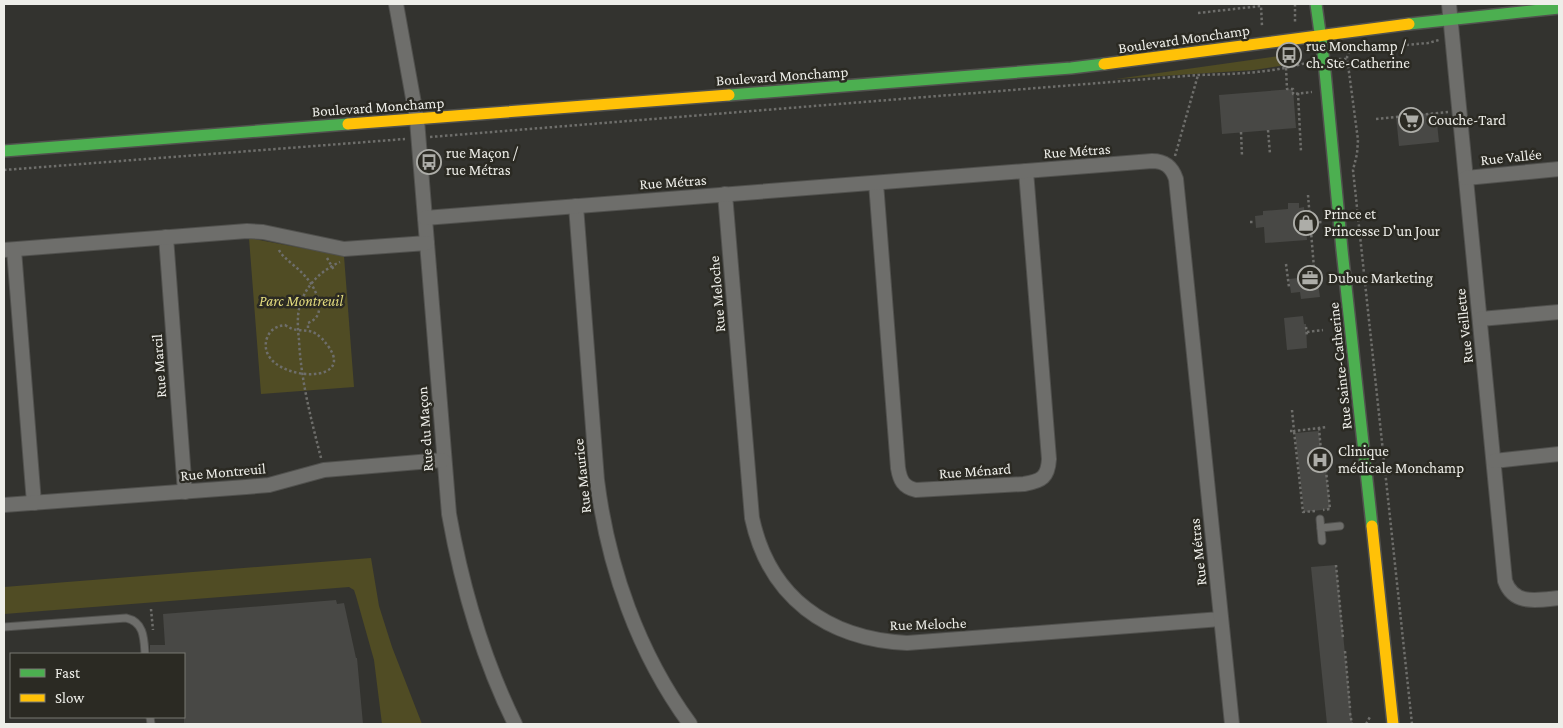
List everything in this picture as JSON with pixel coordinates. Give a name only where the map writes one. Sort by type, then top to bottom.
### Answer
[{"type":"street","name":"Rue du Maçon","points":[[396,4],[417,120],[443,460],[449,514],[467,599],[492,673],[515,724]]},
{"type":"street","name":"Rue Sainte-Catherine","points":[[1316,4],[1393,724]]},
{"type":"street","name":"Rue Veillette","points":[[1449,4],[1505,581],[1516,596],[1528,601],[1559,598]]},
{"type":"street","name":"Boulevard Monchamp","points":[[4,152],[1071,68],[1320,35],[1559,8]]},
{"type":"street","name":"Rue Métras","points":[[425,218],[1163,162],[1173,171],[1177,188],[1232,724]]},
{"type":"street","name":"Rue Vallée","points":[[1466,178],[1559,169]]},
{"type":"street","name":"Rue Ménard","points":[[876,183],[898,468],[901,481],[910,489],[916,490],[1024,484],[1044,477],[1047,473],[1049,459],[1026,171]]},
{"type":"street","name":"Rue Meloche","points":[[725,194],[752,518],[766,559],[788,592],[801,605],[842,631],[874,640],[899,642],[929,642],[1221,619]]},
{"type":"street","name":"Rue Maurice","points":[[576,206],[597,480],[608,544],[622,592],[644,646],[670,694],[690,724]]},
{"type":"street","points":[[34,503],[9,250],[255,231],[344,249],[427,243]]},
{"type":"street","name":"Rue Marcil","points":[[166,237],[185,492]]},
{"type":"street","points":[[1480,319],[1559,312]]},
{"type":"street","points":[[1494,461],[1559,454]]},
{"type":"street","name":"Rue Montreuil","points":[[4,505],[268,485],[334,468],[443,460]]},
{"type":"lane","points":[[1320,519],[1322,541]]},
{"type":"lane","points":[[1321,528],[1340,526]]},
{"type":"lane","points":[[4,627],[126,618],[136,622],[142,630],[145,653]]},
{"type":"path","points":[[1295,4],[1296,20]]},
{"type":"path","points":[[1198,13],[1260,5],[1262,26]]},
{"type":"path","points":[[1412,724],[1353,170],[1358,140],[1348,54],[1353,50],[1428,43],[1439,40]]},
{"type":"path","points":[[1291,67],[1298,58],[1298,54]]},
{"type":"path","points":[[430,137],[1198,75],[1258,72],[1309,62]]},
{"type":"path","points":[[1286,68],[1287,89],[1293,89],[1293,94],[1313,92]]},
{"type":"path","points":[[1175,157],[1198,75]]},
{"type":"path","points":[[1298,93],[1301,152]]},
{"type":"path","points":[[1376,119],[1452,111]]},
{"type":"path","points":[[1268,130],[1270,154]]},
{"type":"path","points":[[1241,132],[1242,156]]},
{"type":"path","points":[[4,170],[403,139]]},
{"type":"path","points":[[1308,195],[1314,268]]},
{"type":"path","points":[[1250,222],[1255,222]]},
{"type":"path","points":[[1309,223],[1327,222]]},
{"type":"path","points":[[279,245],[282,256],[301,272],[316,291],[320,308],[316,319],[308,323],[308,330]]},
{"type":"path","points":[[1286,264],[1290,287]]},
{"type":"path","points":[[322,463],[299,358],[298,311],[306,290],[311,283],[331,266],[334,270]]},
{"type":"path","points":[[1308,268],[1309,277]]},
{"type":"path","points":[[285,325],[293,330],[308,330],[316,333],[324,340],[335,359],[327,371],[315,374],[302,374],[288,370],[268,356],[266,348],[268,336],[276,327],[285,325]]},
{"type":"path","points":[[1306,327],[1307,336]]},
{"type":"path","points":[[1307,332],[1323,330]]},
{"type":"path","points":[[1292,410],[1303,512],[1330,509],[1324,451],[1321,451],[1319,428]]},
{"type":"path","points":[[1290,431],[1327,427]]},
{"type":"path","points":[[1324,457],[1330,456]]},
{"type":"path","points":[[1336,565],[1343,638]]},
{"type":"path","points":[[151,609],[152,613]]},
{"type":"path","points":[[1345,651],[1350,708]]},
{"type":"path","points":[[1350,713],[1352,724]]},
{"type":"path","points":[[1366,724],[1370,717]]},
{"type":"green space","points":[[1279,56],[1278,60],[1281,63],[1290,62],[1280,66],[1254,70],[1116,79]]},
{"type":"green space","name":"Parc Montreuil","points":[[249,238],[344,256],[354,387],[261,394]]},
{"type":"green space","points":[[371,558],[379,606],[392,647],[422,724],[382,724],[374,660],[354,590],[349,587],[4,614],[4,587]]},
{"type":"building","points":[[1293,89],[1296,128],[1222,134],[1219,95]]},
{"type":"building","points":[[1436,113],[1439,142],[1399,146],[1396,116]]},
{"type":"building","points":[[1288,203],[1299,203],[1299,208],[1304,207],[1307,240],[1265,243],[1264,227],[1256,228],[1255,216],[1263,215],[1263,211],[1288,209]]},
{"type":"building","points":[[1317,276],[1320,297],[1301,299],[1300,292],[1291,293],[1289,279]]},
{"type":"building","points":[[1303,316],[1304,324],[1306,324],[1307,348],[1287,350],[1284,318]]},
{"type":"building","points":[[1319,431],[1321,451],[1324,451],[1330,509],[1304,512],[1295,433]]},
{"type":"building","points":[[1336,565],[1352,723],[1327,724],[1311,567]]},
{"type":"building","points":[[336,600],[337,604],[344,603],[357,658],[363,724],[184,724],[185,653],[150,653],[150,645],[165,645],[163,614]]},
{"type":"traffic: fast","points":[[1316,4],[1324,61],[1342,250],[1372,526]]},
{"type":"traffic: fast","points":[[1409,24],[1559,8]]},
{"type":"traffic: fast","points":[[729,95],[1104,64]]},
{"type":"traffic: fast","points":[[4,151],[348,124]]},
{"type":"traffic: slow","points":[[1104,64],[1409,24]]},
{"type":"traffic: slow","points":[[348,124],[729,95]]},
{"type":"traffic: slow","points":[[1372,526],[1393,724]]},
{"type":"place","name":"rue Monchamp / ch. Ste-Catherine","points":[[1289,55]]},
{"type":"place","name":"Couche-Tard","points":[[1411,120]]},
{"type":"place","name":"rue Maçon / rue Métras","points":[[429,162]]},
{"type":"place","name":"Prince et Princesse D'un Jour","points":[[1306,223]]},
{"type":"place","name":"Dubuc Marketing","points":[[1310,278]]},
{"type":"place","name":"Clinique médicale Monchamp","points":[[1320,460]]}]
